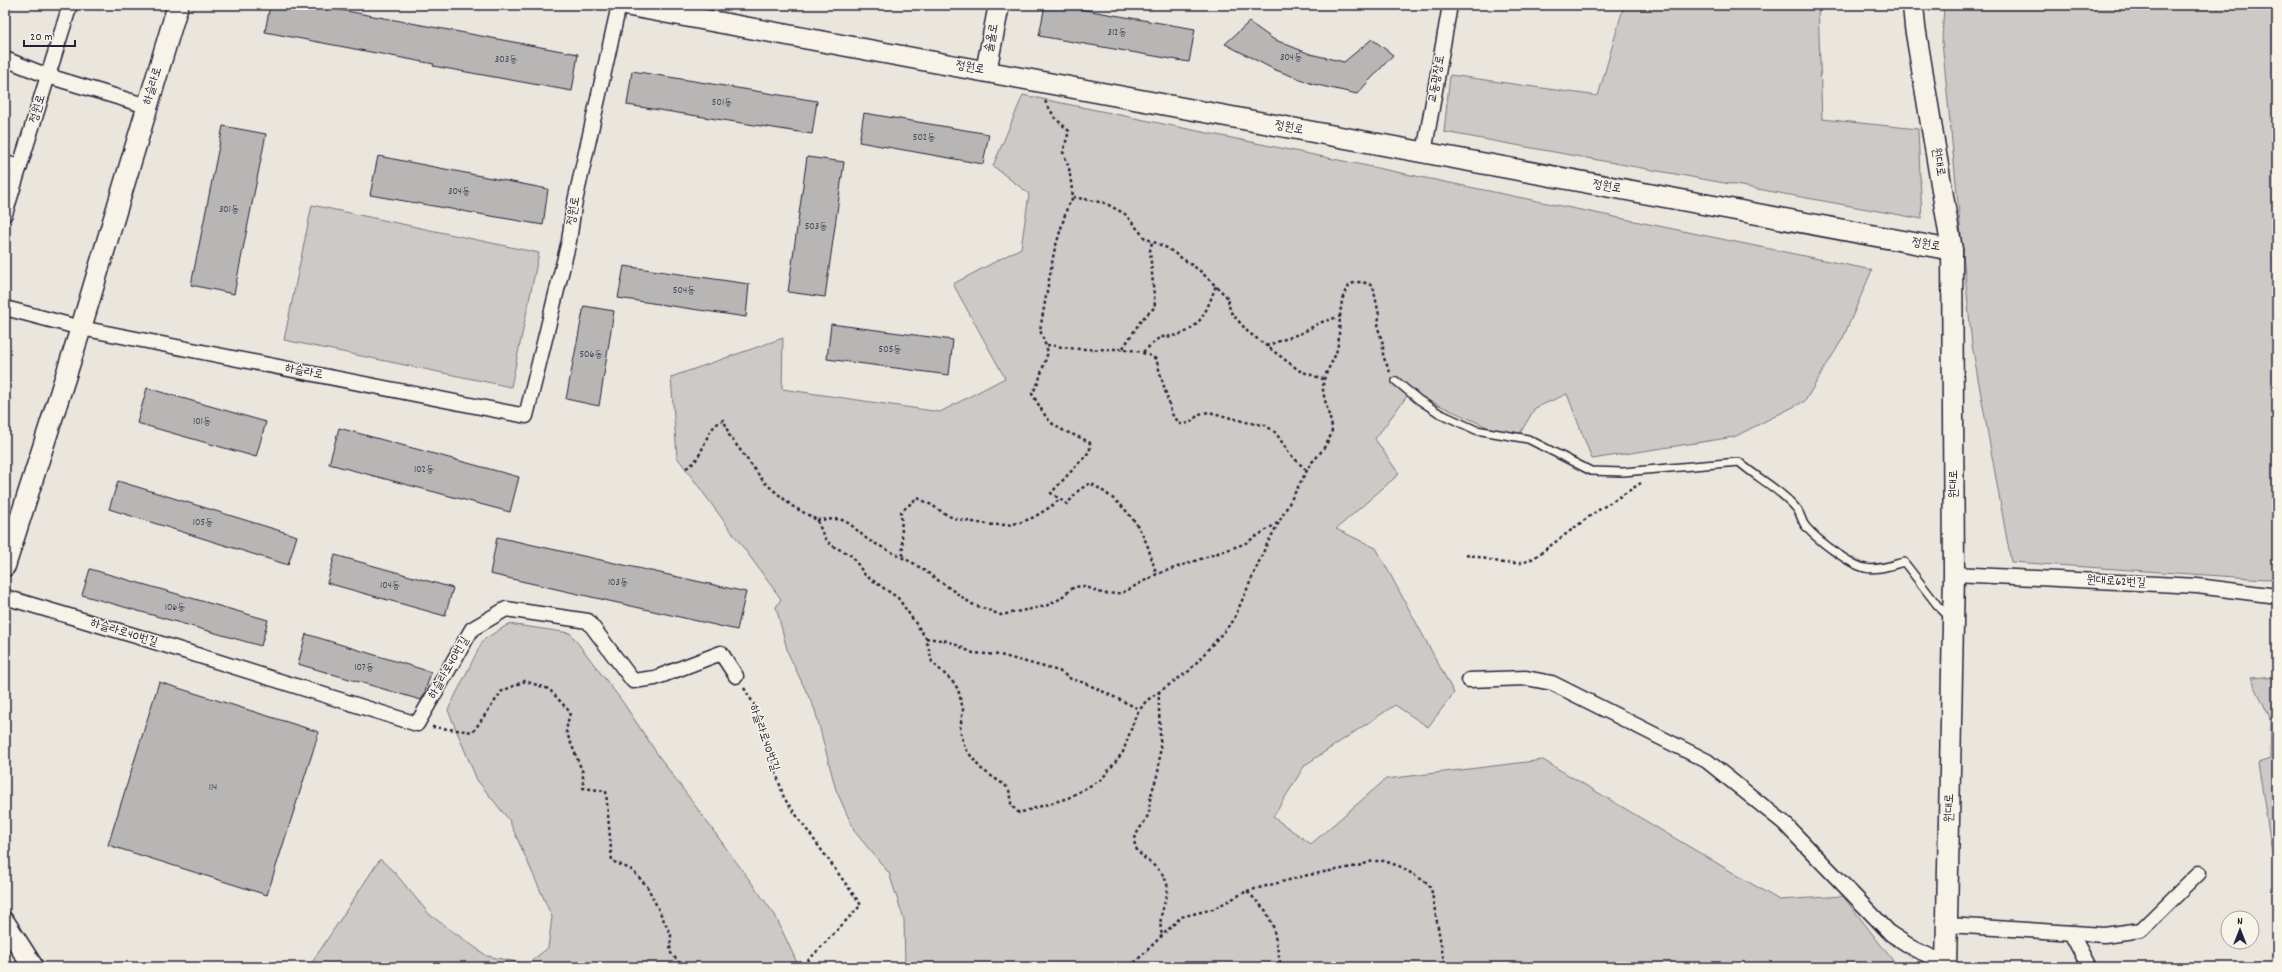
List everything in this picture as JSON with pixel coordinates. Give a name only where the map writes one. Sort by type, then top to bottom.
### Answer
[{"type":"street","name":"정원로","points":[[5,214],[70,5]]},
{"type":"street","name":"하슬라로","points":[[5,566],[81,328],[178,5]]},
{"type":"street","name":"정원로","points":[[526,416],[569,241],[574,206],[619,5]]},
{"type":"street","name":"정원로","points":[[625,5],[1952,250]]},
{"type":"street","name":"솔올로","points":[[986,71],[999,5]]},
{"type":"street","name":"교동광장로","points":[[1424,153],[1450,5]]},
{"type":"street","name":"원대로","points":[[1913,5],[1915,27],[1952,250],[1954,574],[1946,965]]},
{"type":"street","points":[[5,59],[48,76],[147,106]]},
{"type":"street","points":[[5,163],[20,167]]},
{"type":"street","name":"하슬라로","points":[[5,308],[81,328],[526,416]]},
{"type":"street","name":"원대로62번길","points":[[1954,574],[2197,586],[2277,596]]},
{"type":"street","name":"하슬라로40번길","points":[[5,597],[136,636],[418,724],[472,629],[506,609],[588,621],[633,681],[655,678],[721,653],[736,676]]},
{"type":"street","points":[[1469,680],[1526,678],[1552,684],[1707,761],[1783,822],[1891,934],[1916,950],[1946,965]]},
{"type":"street","points":[[1948,925],[2104,935],[2141,930],[2199,873]]},
{"type":"street","points":[[5,923],[34,967]]},
{"type":"street","points":[[2071,933],[2089,967]]},
{"type":"lane","points":[[1396,380],[1418,400],[1439,413],[1476,430],[1528,439],[1591,471],[1623,472],[1666,467],[1739,462],[1775,489],[1797,508],[1804,524],[1820,542],[1857,566],[1872,568],[1904,562],[1938,606],[1953,620]]},
{"type":"path","points":[[1040,81],[1045,103],[1054,118],[1069,131],[1063,152],[1069,168],[1073,197],[1067,208],[1054,252],[1041,320],[1042,337],[1047,345],[1048,352],[1042,373],[1032,394],[1054,426],[1082,437],[1090,442],[1090,451],[1051,493],[1059,500],[1067,504],[1079,490],[1090,484],[1110,494],[1125,508],[1133,520],[1147,546],[1157,574]]},
{"type":"path","points":[[1073,197],[1105,203],[1116,207],[1125,214],[1140,233],[1152,242],[1167,248],[1199,270],[1216,285],[1228,298],[1230,311],[1248,332],[1300,371],[1323,379]]},
{"type":"path","points":[[1122,348],[1142,319],[1156,307],[1150,251],[1152,242]]},
{"type":"path","points":[[817,520],[824,537],[831,545],[852,556],[865,575],[898,598],[926,638],[932,662],[952,681],[962,700],[963,709],[960,730],[965,748],[980,768],[1007,787],[1011,795],[1011,806],[1019,813],[1068,798],[1102,779],[1123,752],[1139,709],[1146,701],[1159,691],[1189,671],[1233,621],[1256,568],[1311,463],[1321,454],[1332,430],[1323,389],[1323,379],[1332,365],[1338,349],[1341,328],[1342,298],[1349,286],[1358,282],[1366,282],[1373,286],[1379,315],[1378,328],[1383,344],[1383,356],[1385,364],[1396,380]]},
{"type":"path","points":[[1143,352],[1160,337],[1173,337],[1193,329],[1199,323],[1216,285]]},
{"type":"path","points":[[1265,346],[1304,332],[1319,322],[1341,316]]},
{"type":"path","points":[[1047,345],[1085,350],[1122,348],[1143,352],[1156,359],[1172,414],[1180,424],[1190,423],[1199,414],[1209,412],[1250,423],[1265,425],[1276,433],[1289,453],[1307,471]]},
{"type":"path","points":[[686,468],[694,464],[699,458],[711,429],[716,423],[724,420],[729,435],[757,475],[792,506],[817,520],[840,519],[850,524],[868,540],[903,557],[944,583],[972,604],[988,612],[1001,615],[1046,606],[1058,600],[1074,587],[1084,586],[1104,594],[1122,593],[1157,574],[1244,544],[1281,521]]},
{"type":"path","points":[[1466,554],[1502,563],[1522,563],[1534,558],[1594,513],[1666,467]]},
{"type":"path","points":[[903,557],[901,512],[917,498],[928,502],[959,520],[994,526],[1022,523],[1045,511],[1059,500]]},
{"type":"path","points":[[926,638],[948,641],[974,653],[1000,655],[1060,671],[1072,680],[1085,683],[1139,709]]},
{"type":"path","name":"하슬라로40번길","points":[[736,676],[755,706],[784,798],[861,905],[802,967]]},
{"type":"path","points":[[418,724],[474,732],[502,691],[525,681],[549,689],[570,712],[566,731],[583,773],[583,788],[606,791],[612,861],[632,870],[647,886],[671,935],[670,952],[683,967]]},
{"type":"path","points":[[1159,691],[1158,715],[1160,764],[1157,780],[1150,799],[1146,820],[1135,835],[1134,843],[1136,850],[1162,872],[1167,885],[1160,912],[1160,927],[1162,935]]},
{"type":"path","points":[[1130,967],[1181,917],[1213,909],[1247,891],[1308,875],[1358,866],[1373,861],[1384,861],[1399,866],[1426,882],[1431,888],[1445,967]]},
{"type":"path","points":[[1247,891],[1266,911],[1271,921],[1281,967]]},
{"type":"shaded area","points":[[1624,5],[1818,5],[1822,119],[1918,129],[1922,219],[1444,132],[1450,75],[1598,96]]},
{"type":"shaded area","points":[[1944,5],[2277,5],[2277,578],[2266,579],[2011,562],[1972,345],[1942,41]]},
{"type":"shaded area","points":[[1023,95],[1872,270],[1843,338],[1805,401],[1734,437],[1592,459],[1567,394],[1535,408],[1516,440],[1410,392],[1375,439],[1399,474],[1336,529],[1376,548],[1454,693],[1428,727],[1395,705],[1305,765],[1273,817],[1311,844],[1386,779],[1543,760],[1779,900],[1843,896],[1894,962],[1889,967],[905,967],[904,920],[889,873],[855,832],[836,790],[815,710],[788,653],[776,607],[781,599],[677,457],[671,377],[783,338],[782,389],[940,412],[1005,378],[953,284],[1021,248],[1029,194],[993,166]]},
{"type":"shaded area","points":[[312,205],[539,253],[511,387],[284,340]]},
{"type":"shaded area","points":[[509,624],[570,633],[622,701],[658,755],[775,915],[799,967],[309,967],[380,859],[395,873],[430,915],[487,956],[527,964],[548,948],[552,917],[509,820],[477,780],[448,710],[483,640]]},
{"type":"shaded area","points":[[2277,676],[2277,883],[2258,763],[2270,759],[2271,720],[2251,678]]},
{"type":"building","points":[[270,5],[314,5],[578,54],[572,91],[433,66],[434,64],[265,32]]},
{"type":"building","points":[[1045,5],[1056,5],[1195,29],[1189,62],[1039,36]]},
{"type":"building","points":[[1249,22],[1273,39],[1310,54],[1344,62],[1372,39],[1393,55],[1357,94],[1313,84],[1273,69],[1225,44]]},
{"type":"building","points":[[632,71],[817,101],[812,134],[627,105]]},
{"type":"building","points":[[864,113],[989,134],[983,164],[859,142]]},
{"type":"building","points":[[223,126],[266,134],[234,294],[191,285]]},
{"type":"building","points":[[378,156],[548,189],[543,225],[370,195]]},
{"type":"building","points":[[807,157],[844,162],[825,297],[788,292]]},
{"type":"building","points":[[624,266],[749,284],[746,317],[618,298]]},
{"type":"building","points":[[584,306],[614,311],[599,406],[566,399]]},
{"type":"building","points":[[831,324],[953,340],[949,375],[827,359]]},
{"type":"building","points":[[147,388],[266,422],[256,457],[137,423]]},
{"type":"building","points":[[339,428],[519,477],[510,512],[329,464]]},
{"type":"building","points":[[118,481],[297,536],[288,565],[109,509]]},
{"type":"building","points":[[497,537],[746,592],[737,630],[490,574]]},
{"type":"building","points":[[335,555],[453,588],[445,616],[327,583]]},
{"type":"building","points":[[90,569],[268,620],[261,646],[82,595]]},
{"type":"building","points":[[306,634],[431,672],[424,695],[421,700],[298,664]]},
{"type":"building","points":[[159,682],[319,732],[267,895],[108,845]]}]
